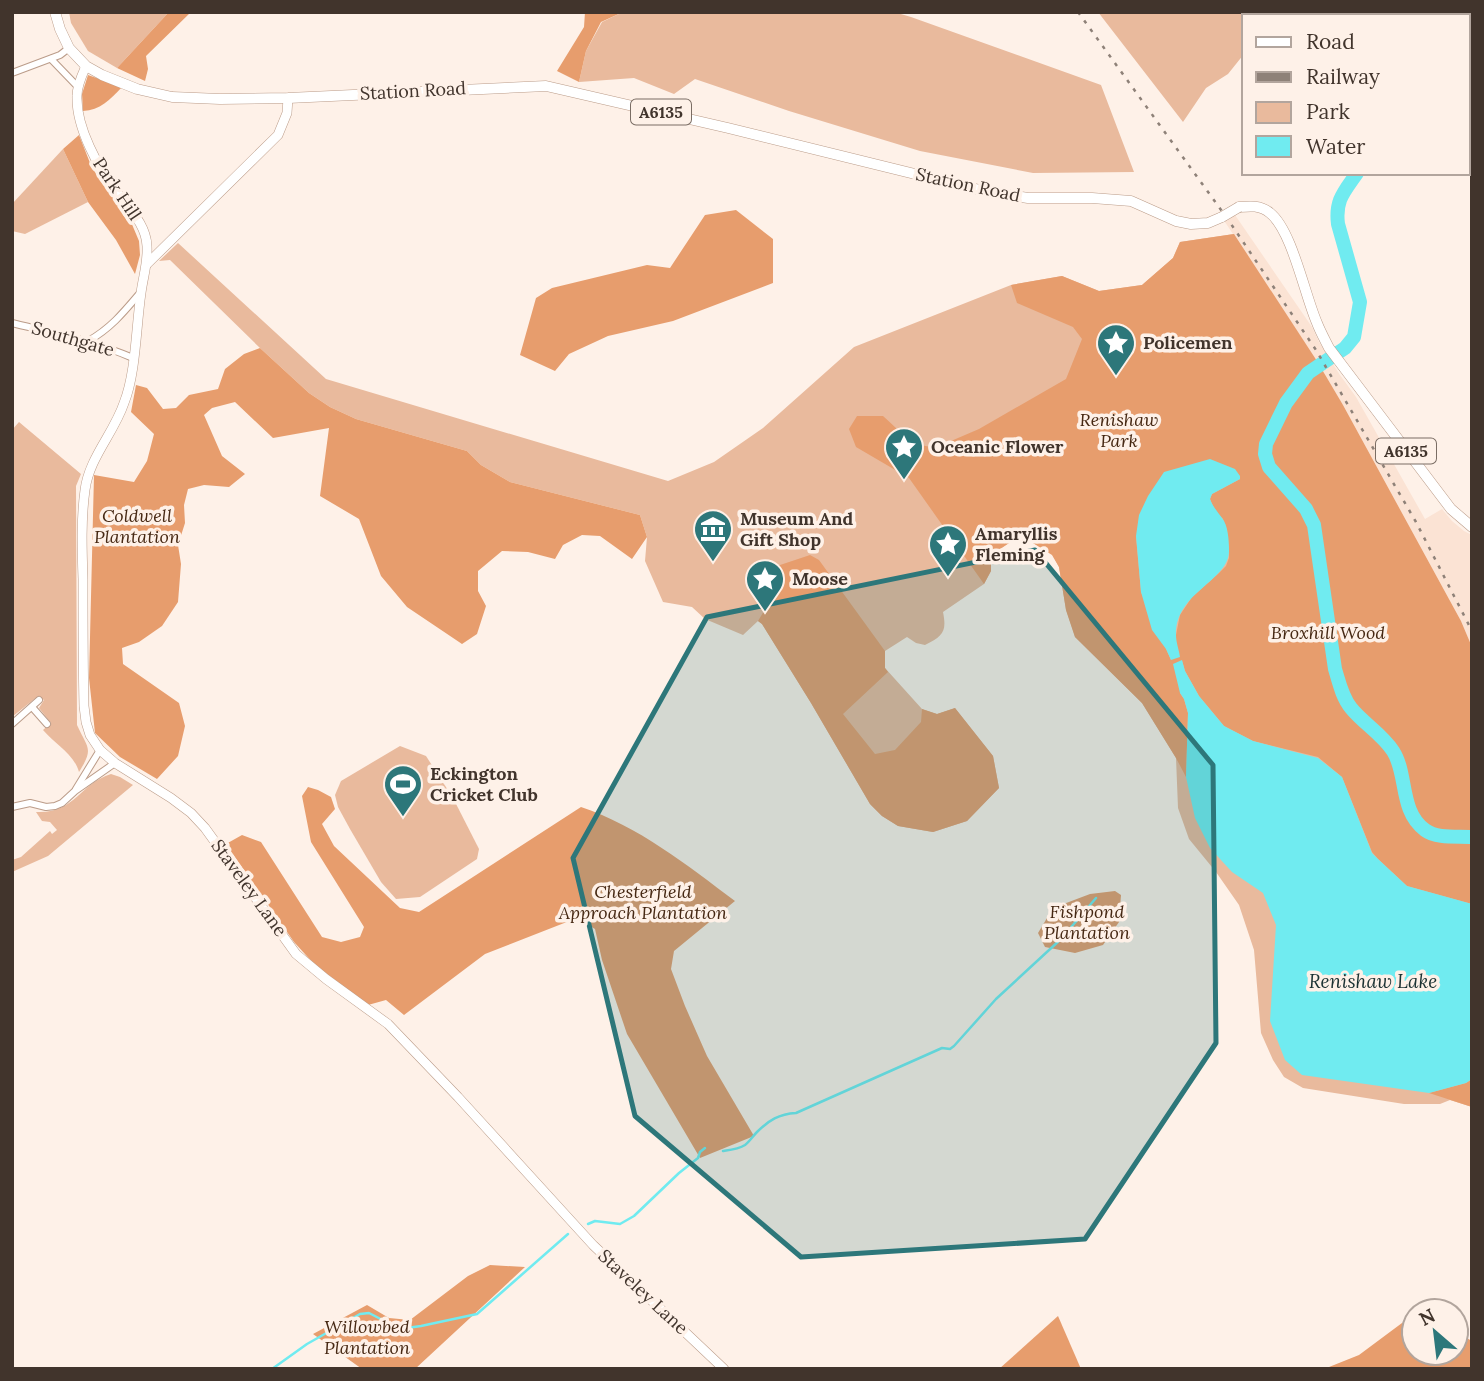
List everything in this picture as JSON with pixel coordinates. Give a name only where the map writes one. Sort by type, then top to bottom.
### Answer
[{"type":"main road","name":"A6135","points":[[55,12],[69,48],[86,66],[138,89],[172,97],[288,98]]},
{"type":"main road","name":"Park Hill","points":[[86,66],[78,87],[77,104],[91,150],[98,166],[136,217],[147,240],[147,264],[141,291]]},
{"type":"main road","name":"Station Road","points":[[288,98],[546,86],[984,191],[1028,198],[1131,201],[1191,225],[1222,218],[1239,206],[1262,208],[1270,212],[1288,239],[1316,323],[1329,348],[1451,509],[1471,525]]},
{"type":"main road","points":[[147,264],[271,143],[283,127],[288,98]]},
{"type":"main road","name":"Staveley Lane","points":[[141,291],[128,392],[91,468],[85,490],[82,546],[84,706],[90,735],[100,750],[115,763],[191,813],[213,837],[296,954],[388,1024],[593,1245],[724,1369]]},
{"type":"street","points":[[12,73],[51,59],[69,48]]},
{"type":"street","points":[[51,59],[78,87]]},
{"type":"street","points":[[88,341],[119,318],[141,291]]},
{"type":"street","name":"Southgate","points":[[12,323],[88,341],[133,358]]},
{"type":"street","points":[[12,724],[39,700]]},
{"type":"street","points":[[32,706],[47,724]]},
{"type":"street","points":[[75,791],[100,750]]},
{"type":"street","points":[[12,807],[30,803],[55,806],[115,763]]},
{"type":"highlighted area","points":[[1035,550],[1213,765],[1216,1043],[1085,1239],[801,1257],[635,1116],[573,858],[707,617]]},
{"type":"shaded area","points":[[1235,215],[1312,327],[1356,397],[1425,519],[1442,509],[1452,521],[1472,535],[1472,647],[1461,621],[1343,405],[1225,222]]},
{"type":"green space","points":[[69,12],[169,12],[117,68],[88,51],[71,23]]},
{"type":"green space","points":[[169,12],[191,12],[146,56],[148,69],[145,81],[117,68]]},
{"type":"green space","points":[[585,12],[623,12],[601,22],[586,51],[579,82],[557,71],[584,27]]},
{"type":"green space","points":[[623,12],[894,12],[911,17],[1101,85],[1134,172],[1033,173],[920,151],[695,79],[674,94],[634,78],[579,82],[586,51],[602,22]]},
{"type":"green space","points":[[1098,12],[1326,12],[1327,14],[1242,14],[1242,56],[1228,74],[1206,88],[1183,122]]},
{"type":"green space","points":[[88,75],[122,87],[104,104],[83,111],[82,94]]},
{"type":"green space","points":[[79,135],[92,168],[131,222],[139,241],[140,255],[135,274],[116,240],[88,202],[63,149]]},
{"type":"green space","points":[[63,149],[88,202],[25,234],[12,231],[12,204]]},
{"type":"green space","points":[[736,210],[773,239],[773,283],[673,321],[608,336],[569,354],[555,371],[520,355],[536,298],[552,288],[647,265],[670,268],[705,215]]},
{"type":"green space","name":"Renishaw Park","points":[[1234,234],[1472,844],[1472,1107],[1450,1100],[1440,1104],[1404,1104],[1303,1088],[1284,1077],[1261,1033],[1254,950],[1239,905],[1189,839],[1178,808],[1176,758],[1142,703],[1075,637],[1066,610],[1059,567],[1052,554],[1033,543],[1009,543],[991,555],[991,571],[984,584],[943,612],[944,629],[940,636],[925,645],[907,637],[885,651],[885,668],[922,709],[937,714],[955,708],[993,756],[999,788],[967,821],[933,832],[898,826],[870,804],[762,624],[758,621],[743,635],[705,619],[692,607],[663,602],[645,561],[647,537],[640,515],[510,482],[481,465],[467,451],[356,419],[330,407],[309,393],[260,348],[170,260],[159,261],[178,243],[326,379],[668,481],[714,462],[763,428],[854,347],[1011,285],[1062,276],[1099,291],[1142,285],[1173,258],[1180,242]]},
{"type":"green space","name":"Broxhill Wood","points":[[1234,234],[1343,405],[1461,621],[1472,647],[1472,904],[1407,886],[1372,852],[1342,777],[1318,757],[1253,741],[1224,726],[1199,696],[1182,661],[1180,693],[1188,713],[1186,777],[1142,703],[1075,637],[1066,610],[1059,567],[1052,555],[1033,543],[1009,543],[991,555],[991,571],[984,584],[909,478],[856,447],[849,429],[857,416],[883,416],[914,442],[937,447],[979,429],[1066,379],[1082,339],[1073,327],[1017,303],[1011,285],[1062,276],[1099,291],[1142,285],[1173,258],[1180,242]],"holes":[[[1240,476],[1240,479],[1212,494],[1210,499],[1215,511],[1223,519],[1229,558],[1226,566],[1192,597],[1180,615],[1171,660],[1141,592],[1136,536]]]},
{"type":"green space","name":"Coldwell Plantation","points":[[260,348],[309,393],[330,407],[356,419],[467,451],[481,465],[510,482],[640,515],[647,537],[632,559],[600,536],[582,535],[563,545],[555,559],[528,552],[502,551],[478,571],[478,591],[486,606],[477,634],[462,644],[407,607],[381,576],[359,519],[320,496],[329,428],[273,438],[235,402],[212,408],[204,415],[222,456],[245,474],[229,487],[204,485],[188,489],[184,505],[185,523],[178,545],[181,564],[178,602],[162,626],[139,642],[122,648],[123,664],[179,703],[185,726],[178,756],[157,779],[120,757],[95,733],[89,678],[94,475],[134,482],[147,461],[154,434],[131,412],[136,385],[147,388],[163,409],[176,408],[189,395],[218,389],[225,369],[244,354]]},
{"type":"green space","points":[[19,422],[81,474],[76,486],[77,725],[88,753],[79,772],[69,754],[43,730],[51,723],[39,708],[44,700],[38,696],[12,717],[12,430]]},
{"type":"green space","points":[[810,555],[819,560],[885,651],[885,668],[888,672],[843,714],[875,754],[895,750],[921,722],[922,709],[937,714],[955,708],[993,756],[999,788],[967,821],[933,832],[898,826],[882,816],[870,804],[811,703],[758,621],[767,606],[768,569]]},
{"type":"green space","name":"Eckington Cricket Club","points":[[400,746],[426,756],[453,798],[479,849],[477,859],[420,897],[396,899],[381,882],[338,807],[335,795],[341,781]]},
{"type":"green space","points":[[111,774],[133,785],[48,856],[12,872],[12,860],[21,857],[50,831],[52,834],[57,830],[50,822],[42,821],[36,812],[60,808],[91,784]]},
{"type":"green space","name":"Chesterfield Approach Plantation","points":[[308,787],[331,797],[335,809],[322,824],[334,846],[400,908],[419,912],[581,807],[642,836],[735,901],[674,951],[671,969],[707,1056],[754,1136],[700,1158],[627,1034],[602,960],[595,929],[577,918],[485,954],[404,1015],[386,1000],[368,1005],[315,965],[294,942],[226,844],[242,835],[261,842],[322,937],[341,942],[360,937],[364,927],[311,842],[302,796]]},
{"type":"green space","name":"Fishpond Plantation","points":[[1115,891],[1121,895],[1119,922],[1103,945],[1075,953],[1045,947],[1038,933],[1053,908],[1090,894]]},
{"type":"green space","points":[[1472,1079],[1472,1107],[1429,1093],[1466,1083]]},
{"type":"green space","name":"Willowbed Plantation","points":[[490,1265],[525,1267],[415,1369],[362,1369],[313,1334],[367,1305],[389,1318],[410,1320],[468,1276]]},
{"type":"green space","points":[[1058,1316],[1081,1369],[999,1369]]},
{"type":"green space","points":[[1400,1324],[1400,1367],[1470,1367],[1470,1340],[1472,1369],[1324,1369],[1359,1355]]},
{"type":"water","points":[[1210,459],[1235,469],[1240,476],[1240,479],[1212,494],[1210,499],[1227,529],[1227,561],[1184,608],[1178,620],[1176,635],[1180,657],[1171,660],[1152,630],[1141,592],[1136,536],[1139,515],[1164,472]]},
{"type":"water","name":"Renishaw Lake","points":[[1182,660],[1199,696],[1224,726],[1253,741],[1318,758],[1342,777],[1372,853],[1407,886],[1472,904],[1472,1079],[1429,1093],[1302,1075],[1285,1060],[1270,1021],[1276,925],[1263,893],[1232,872],[1210,848],[1195,818],[1186,777],[1188,713],[1173,664]]},
{"type":"waterway","points":[[1432,14],[1437,12]]},
{"type":"waterway","points":[[1469,12],[1472,15]]},
{"type":"waterway","points":[[1356,175],[1342,197],[1337,216],[1360,302],[1354,337],[1345,348],[1308,373],[1286,403],[1266,444],[1265,454],[1269,467],[1306,509],[1314,525],[1335,669],[1345,699],[1393,751],[1401,770],[1407,803],[1417,822],[1435,835],[1472,837]]},
{"type":"waterway","points":[[723,1151],[745,1145],[775,1118],[796,1113],[942,1048],[950,1049],[996,999],[1061,939],[1096,898]]},
{"type":"waterway","points":[[588,1224],[595,1221],[620,1224],[634,1216],[698,1158],[705,1148]]},
{"type":"waterway","points":[[272,1369],[307,1344],[360,1314],[369,1313],[400,1329],[477,1314],[568,1234]]},
{"type":"railway","points":[[1078,12],[1229,221],[1316,350],[1416,522],[1472,631]]},
{"type":"place","name":"Policemen","points":[[1116,377]]},
{"type":"place","name":"Oceanic Flower","points":[[904,481]]},
{"type":"place","name":"Museum And Gift Shop","points":[[713,563]]},
{"type":"place","name":"Amaryllis Fleming","points":[[948,578]]},
{"type":"place","name":"Moose","points":[[765,613]]},
{"type":"place","name":"Eckington Cricket Club","points":[[403,818]]}]
